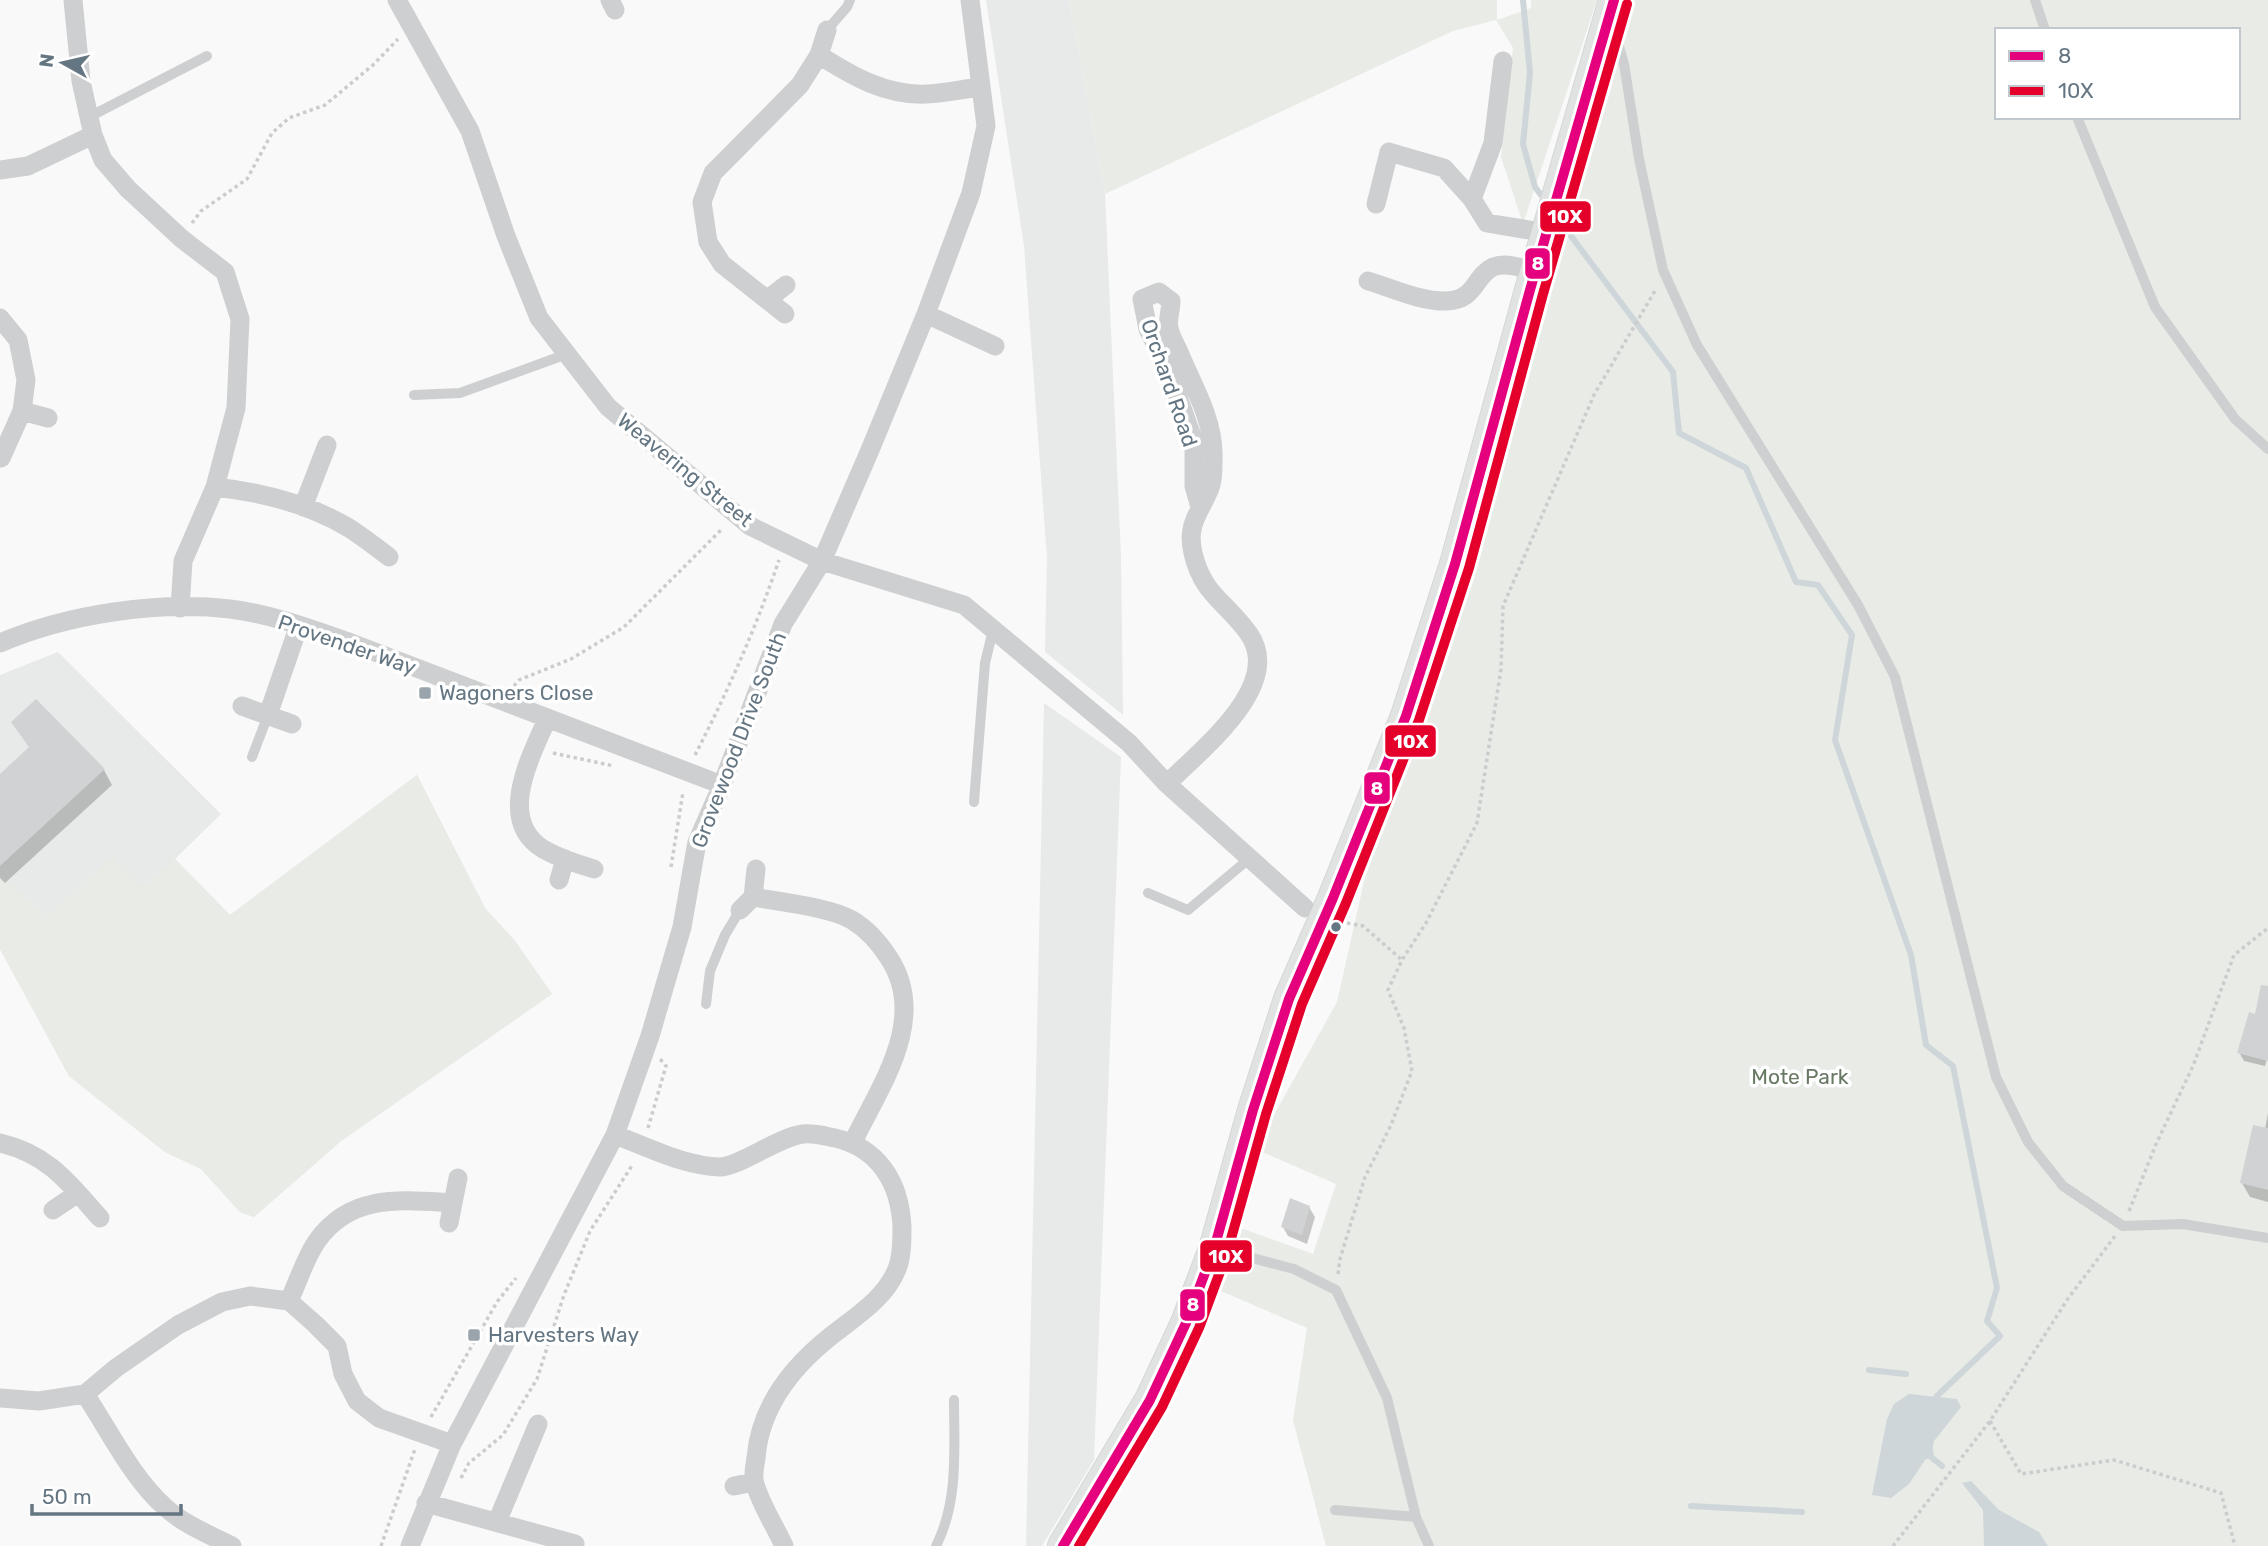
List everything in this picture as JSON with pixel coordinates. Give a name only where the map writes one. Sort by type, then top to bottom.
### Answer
[{"type":"main road","points":[[1063,1546],[1150,1400],[1186,1323],[1214,1249],[1253,1110],[1289,999],[1406,716],[1451,577],[1535,272],[1612,8]]},
{"type":"street","points":[[73,0],[81,80],[91,126],[103,160],[128,189],[181,239],[225,272],[240,318],[236,408],[215,487],[183,561],[180,608]]},
{"type":"street","name":"Weavering Street","points":[[397,0],[470,131],[538,318],[608,407],[750,526],[822,561],[964,605],[1129,743],[1167,784],[1305,908]]},
{"type":"street","name":"Grovewood Drive South","points":[[410,1546],[435,1505],[452,1444],[615,1135],[647,1044],[682,927],[697,842],[722,785],[783,624],[822,561],[926,314],[971,193],[986,126],[970,0]]},
{"type":"street","points":[[785,314],[722,264],[708,242],[702,202],[713,173],[800,85],[819,55],[827,30]]},
{"type":"street","points":[[819,55],[849,74],[885,90],[925,95],[981,87]]},
{"type":"street","points":[[1472,199],[1493,143],[1503,61]]},
{"type":"street","points":[[0,170],[28,166],[91,126]]},
{"type":"street","points":[[1376,204],[1389,152],[1444,168],[1472,199],[1487,223],[1547,233]]},
{"type":"street","points":[[1368,281],[1448,301],[1463,297],[1474,289],[1492,268],[1516,267],[1535,272]]},
{"type":"street","points":[[768,299],[786,285]]},
{"type":"street","name":"Orchard Road","points":[[1159,292],[1171,301],[1168,327],[1206,411],[1213,450],[1211,486],[1200,507],[1194,486],[1194,442],[1170,374],[1148,329],[1142,299],[1159,292]]},
{"type":"street","points":[[926,314],[995,346]]},
{"type":"street","points":[[0,318],[18,340],[26,380],[22,411],[1,458]]},
{"type":"street","points":[[22,411],[48,418]]},
{"type":"street","points":[[303,507],[327,445]]},
{"type":"street","points":[[215,487],[249,491],[303,507],[348,527],[389,556]]},
{"type":"street","points":[[1167,784],[1231,719],[1248,695],[1258,672],[1258,655],[1250,635],[1206,587],[1196,566],[1191,545],[1191,525],[1200,507]]},
{"type":"street","name":"Provender Way","points":[[0,643],[34,629],[96,614],[180,608],[232,609],[299,625],[722,785]]},
{"type":"street","points":[[268,715],[299,625]]},
{"type":"street","points":[[242,706],[292,724]]},
{"type":"street","points":[[547,719],[519,798],[520,817],[527,832],[540,847],[594,869]]},
{"type":"street","points":[[559,880],[565,859]]},
{"type":"street","points":[[756,869],[746,903],[821,910],[852,919],[878,942],[898,972],[906,1004],[902,1038],[853,1142]]},
{"type":"street","points":[[615,1135],[701,1165],[724,1167],[783,1140],[803,1134],[822,1135],[853,1142],[877,1160],[894,1186],[901,1212],[902,1231],[898,1269],[874,1304],[801,1361],[780,1388],[766,1416],[756,1451],[754,1482],[784,1546]]},
{"type":"street","points":[[0,1143],[18,1147],[48,1162],[100,1218]]},
{"type":"street","points":[[449,1223],[458,1178]]},
{"type":"street","points":[[53,1210],[78,1193]]},
{"type":"street","points":[[289,1301],[317,1241],[342,1217],[372,1203],[397,1200],[453,1203]]},
{"type":"street","points":[[0,1398],[39,1401],[85,1394],[178,1325],[222,1302],[250,1296],[289,1301],[337,1346],[343,1374],[357,1401],[379,1418],[452,1444]]},
{"type":"street","points":[[85,1394],[141,1480],[167,1509],[190,1525],[232,1546]]},
{"type":"street","points":[[497,1522],[538,1424]]},
{"type":"street","points":[[734,1486],[754,1482]]},
{"type":"street","points":[[435,1505],[575,1544]]},
{"type":"lane","points":[[827,30],[847,7],[849,0]]},
{"type":"lane","points":[[2035,0],[2044,28]]},
{"type":"lane","points":[[1612,8],[1625,64],[1639,159],[1663,270],[1697,345],[1858,605],[1895,677],[1996,1077],[2028,1142],[2063,1186],[2123,1226],[2183,1224],[2268,1238]]},
{"type":"lane","points":[[91,126],[207,56]]},
{"type":"lane","points":[[2078,119],[2155,307],[2235,419],[2268,449]]},
{"type":"lane","points":[[414,395],[468,391],[567,354]]},
{"type":"lane","points":[[974,802],[985,663],[993,630]]},
{"type":"lane","points":[[252,757],[268,715]]},
{"type":"lane","points":[[1149,893],[1188,910],[1251,858]]},
{"type":"lane","points":[[706,1003],[710,971],[725,935],[746,903]]},
{"type":"lane","points":[[1214,1249],[1294,1269],[1336,1290],[1387,1398],[1416,1517],[1429,1546]]},
{"type":"lane","points":[[936,1546],[948,1514],[954,1471],[954,1400]]},
{"type":"lane","points":[[1335,1510],[1416,1517]]},
{"type":"path","points":[[181,239],[201,211],[247,180],[272,133],[289,118],[325,105],[373,65],[410,23]]},
{"type":"path","points":[[1336,1290],[1340,1259],[1365,1177],[1391,1125],[1412,1071],[1404,1028],[1388,990],[1477,823],[1501,669],[1503,606],[1594,395],[1644,312],[1663,270]]},
{"type":"path","points":[[501,701],[519,680],[571,659],[624,627],[738,516]]},
{"type":"path","points":[[686,771],[735,676],[761,615],[785,542]]},
{"type":"path","points":[[535,749],[624,768]]},
{"type":"path","points":[[1333,898],[1349,904],[1343,922],[1363,926],[1402,960]]},
{"type":"path","points":[[1894,1546],[1990,1421],[2067,1300],[2123,1226],[2157,1142],[2193,1066],[2234,956],[2268,928]]},
{"type":"path","points":[[435,1505],[469,1464],[503,1435],[537,1379],[564,1295],[590,1231],[629,1173],[655,1109],[666,1066],[647,1044]]},
{"type":"path","points":[[381,1546],[421,1433],[497,1302],[528,1262],[545,1267]]},
{"type":"path","points":[[1990,1421],[2021,1474],[2115,1460],[2221,1493],[2235,1546]]},
{"type":"shaded area","points":[[986,0],[1069,0],[1105,194],[1121,556],[1123,715],[1045,652],[1047,558],[1024,246]]},
{"type":"shaded area","points":[[58,652],[221,814],[175,859],[230,915],[417,775],[485,908],[515,941],[552,994],[341,1141],[254,1217],[240,1212],[201,1169],[165,1152],[69,1076],[0,949],[0,675]]},
{"type":"shaded area","points":[[1044,703],[1121,757],[1094,1460],[1042,1546],[1026,1546]]},
{"type":"shaded area","points":[[1909,1394],[1957,1399],[1961,1407],[1934,1441],[1931,1457],[1925,1460],[1909,1484],[1891,1498],[1872,1495],[1887,1419],[1894,1404]]},
{"type":"shaded area","points":[[1971,1481],[1999,1510],[2039,1532],[2048,1546],[1984,1546],[1983,1510],[1962,1483]]},
{"type":"green space","points":[[1069,0],[1497,0],[1497,20],[1531,8],[1531,0],[1597,0],[1523,224],[1501,157],[1513,48],[1496,20],[1453,31],[1105,194]]},
{"type":"green space","name":"Mote Park","points":[[1627,0],[2268,0],[2268,1546],[1326,1546],[1293,1420],[1307,1328],[1216,1289],[1235,1226],[1313,1254],[1336,1184],[1255,1149],[1337,1002],[1381,806],[1544,320],[1610,51]]},
{"type":"green space","points":[[417,775],[485,908],[515,941],[552,994],[341,1141],[254,1217],[240,1212],[201,1169],[165,1152],[69,1076],[0,949],[0,874],[46,916],[112,857],[142,888],[175,859],[230,915]]},
{"type":"building","points":[[36,699],[105,769],[0,866],[0,774],[29,747],[11,722]]},
{"type":"building","points":[[2261,985],[2268,986],[2268,1061],[2237,1053],[2249,1012],[2255,1014]]},
{"type":"building","points":[[2253,1125],[2268,1128],[2268,1190],[2240,1183]]},
{"type":"building","points":[[1290,1198],[1310,1206],[1302,1235],[1281,1227]]},
{"type":"waterway","points":[[1523,0],[1530,73],[1523,144],[1535,187],[1541,195]]},
{"type":"waterway","points":[[1565,228],[1673,372],[1679,433],[1746,468],[1796,582],[1818,585],[1852,635],[1835,740],[1911,955],[1926,1045],[1953,1066],[1997,1288],[1987,1321],[2000,1336],[1937,1396],[1934,1403]]},
{"type":"waterway","points":[[1869,1370],[1906,1374]]},
{"type":"waterway","points":[[1930,1450],[1931,1457],[1942,1466]]},
{"type":"waterway","points":[[1691,1506],[1802,1512]]},
{"type":"transit line","name":"8","points":[[1063,1546],[1150,1400],[1186,1323],[1214,1249],[1253,1110],[1289,999],[1406,716],[1455,564],[1530,290],[1614,0]]},
{"type":"transit line","name":"10X","points":[[1079,1546],[1162,1407],[1199,1328],[1227,1253],[1266,1114],[1302,1004],[1346,903],[1419,720],[1469,568],[1543,294],[1627,4]]},
{"type":"place","name":"Wagoners Close","points":[[425,693]]},
{"type":"place","name":"Harvesters Way","points":[[474,1335]]}]
